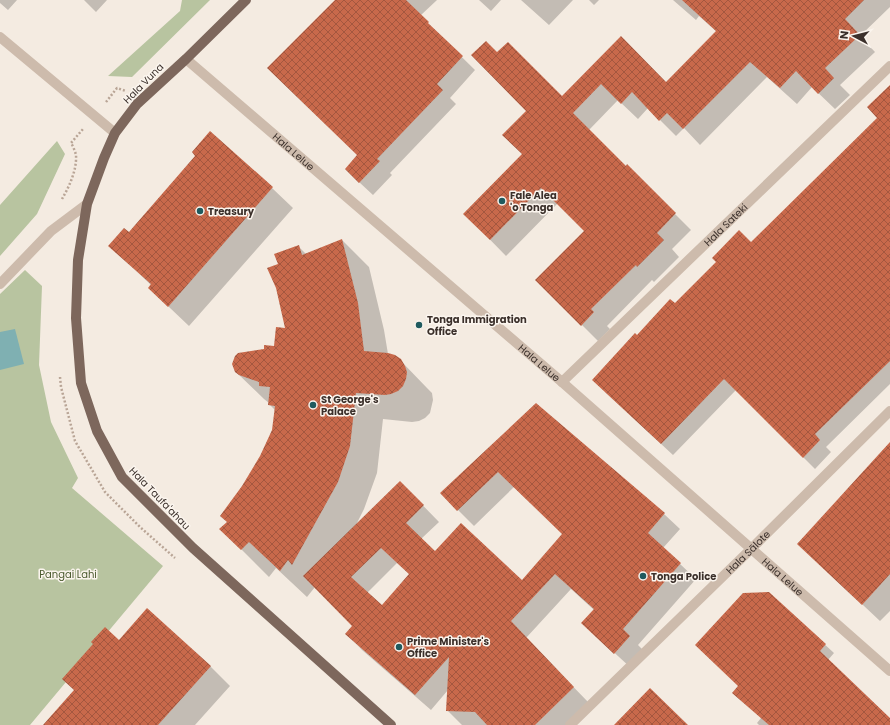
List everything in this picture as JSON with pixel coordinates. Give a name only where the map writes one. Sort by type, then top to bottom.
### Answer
[{"type":"main road","name":"Hala Vuna","points":[[87,204],[115,133],[137,104],[186,59],[246,0]]},
{"type":"main road","name":"Hala Taufa'ahau","points":[[87,204],[78,260],[76,318],[81,384],[97,431],[122,477],[193,548],[391,725]]},
{"type":"street","points":[[0,37],[115,133]]},
{"type":"street","name":"Hala Lelue","points":[[186,59],[562,382],[890,671]]},
{"type":"street","name":"Hala Sateki","points":[[562,382],[890,66]]},
{"type":"street","points":[[0,284],[51,231],[87,204]]},
{"type":"street","name":"Hala Sālote","points":[[570,725],[890,411]]},
{"type":"path","points":[[60,201],[68,188],[75,167],[76,154],[71,143],[117,88],[130,92]]},
{"type":"path","points":[[60,373],[61,387],[75,441],[105,492],[140,527],[178,560]]},
{"type":"green space","points":[[182,0],[210,0],[132,77],[108,76],[180,11]]},
{"type":"green space","points":[[57,141],[65,154],[37,214],[0,256],[0,205]]},
{"type":"green space","name":"Pangai Lahi","points":[[25,270],[42,286],[39,365],[51,422],[78,478],[72,488],[163,566],[30,725],[0,725],[0,294]]},
{"type":"water","points":[[15,329],[24,364],[0,370],[0,332]]},
{"type":"building","points":[[335,0],[406,0],[463,56],[437,84],[443,90],[377,159],[380,161],[359,183],[345,169],[357,155],[267,68]]},
{"type":"building","points":[[682,0],[864,0],[845,19],[860,35],[825,68],[834,78],[818,94],[796,71],[780,88],[750,62],[683,129],[667,113],[659,121],[632,92],[621,104],[601,84],[573,113],[676,213],[657,233],[664,240],[591,309],[594,312],[581,326],[535,280],[584,231],[541,188],[490,240],[463,214],[522,154],[502,135],[526,111],[471,55],[486,41],[497,52],[508,42],[562,96],[621,36],[666,82],[716,31]]},
{"type":"building","points":[[890,85],[890,361],[815,434],[820,440],[803,458],[724,379],[661,444],[592,380],[635,333],[637,335],[670,299],[675,303],[716,262],[712,258],[739,230],[751,242],[877,118],[867,107]]},
{"type":"building","name":"Treasury","points":[[210,131],[273,187],[168,307],[148,288],[151,284],[108,246],[124,228],[129,232],[195,156],[192,152]]},
{"type":"building","name":"St George's Palace","points":[[342,239],[358,303],[364,351],[388,353],[401,359],[407,372],[406,379],[403,386],[398,391],[391,394],[356,393],[350,446],[338,482],[292,565],[288,560],[280,571],[249,542],[241,550],[219,529],[227,522],[220,516],[242,486],[260,456],[272,430],[275,406],[268,405],[270,387],[259,386],[259,382],[239,375],[235,372],[232,364],[238,353],[264,349],[264,345],[274,346],[276,327],[285,328],[276,288],[267,268],[278,264],[274,254],[299,245],[302,255]]},
{"type":"building","points":[[536,403],[665,513],[648,533],[681,563],[623,629],[630,636],[614,654],[581,623],[594,609],[555,574],[511,621],[574,687],[535,725],[487,725],[475,712],[446,711],[449,657],[415,695],[345,634],[352,626],[303,576],[400,481],[424,505],[406,523],[435,551],[461,523],[522,580],[562,534],[498,472],[457,511],[440,493]],"holes":[[[381,548],[409,574],[382,605],[351,577]]]},
{"type":"building","points":[[890,442],[890,574],[862,605],[797,544]]},
{"type":"building","points":[[769,592],[826,644],[820,651],[890,718],[890,725],[769,725],[732,693],[738,686],[695,645],[743,593]]},
{"type":"building","points":[[147,608],[211,666],[158,725],[43,725],[74,690],[62,679],[93,644],[91,642],[105,627],[119,640]]},
{"type":"building","points":[[650,688],[688,725],[614,725]]},
{"type":"place","name":"Fale Alea 'o Tonga","points":[[502,201]]},
{"type":"place","name":"Treasury","points":[[200,211]]},
{"type":"place","name":"Tonga Immigration Office","points":[[419,325]]},
{"type":"place","name":"St George's Palace","points":[[313,405]]},
{"type":"place","name":"Tonga Police","points":[[643,576]]},
{"type":"place","name":"Prime Minister's Office","points":[[399,647]]}]
